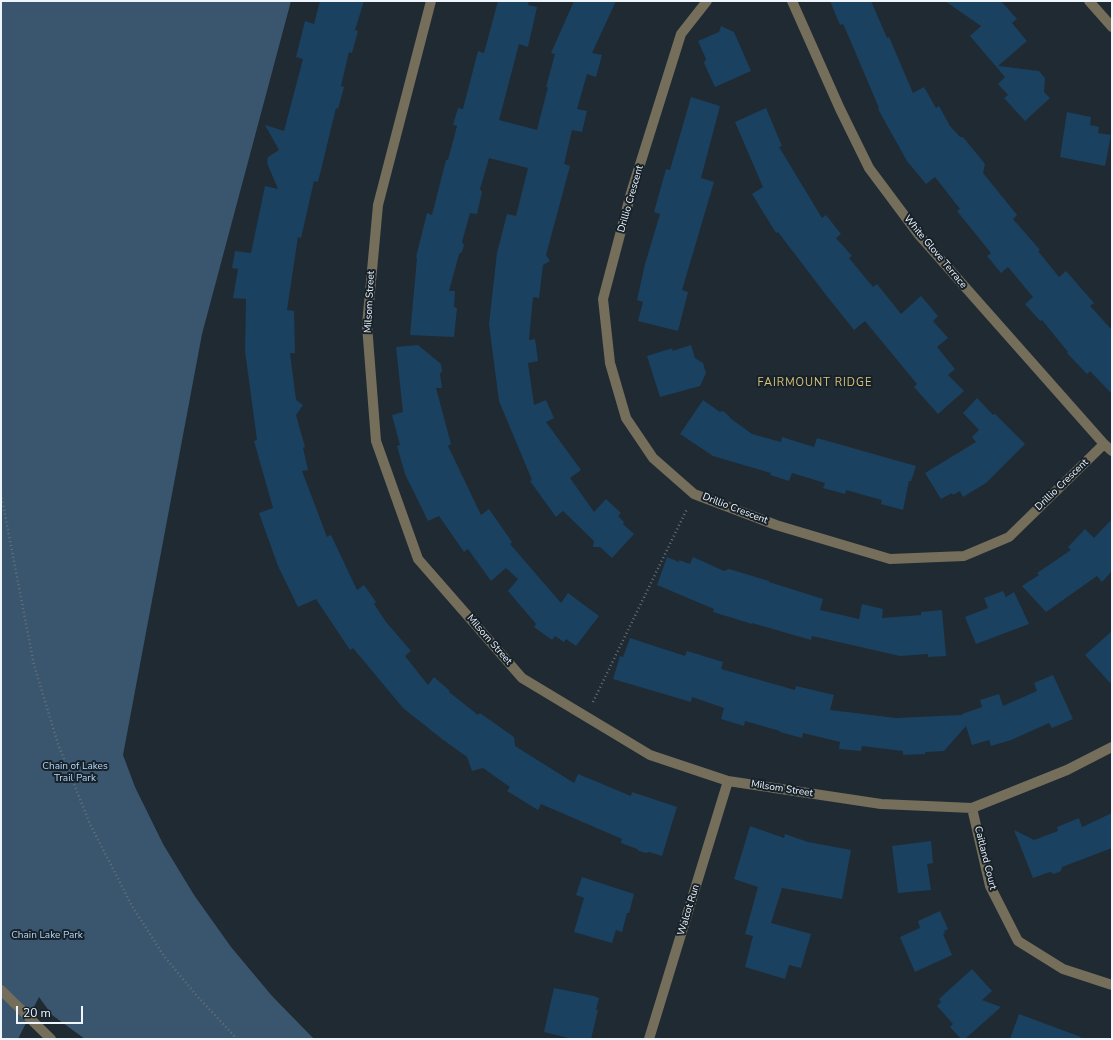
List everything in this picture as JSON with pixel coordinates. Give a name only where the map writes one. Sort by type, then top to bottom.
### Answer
[{"type":"street","name":"Milsom Street","points":[[431,1],[378,205],[367,325],[376,441],[418,559],[522,678],[650,755],[728,781],[881,804],[972,808],[1067,770],[1112,746]]},
{"type":"street","name":"Drillio Crescent","points":[[707,1],[681,34],[631,193],[603,299],[610,363],[626,418],[653,458],[694,494],[776,525],[890,560],[964,556],[1008,537],[1104,444]]},
{"type":"street","name":"White Glove Terrace","points":[[792,1],[840,109],[869,168],[918,236],[1104,444],[1112,451]]},
{"type":"street","points":[[1089,1],[1112,27]]},
{"type":"street","name":"Walcot Run","points":[[649,1039],[728,781]]},
{"type":"street","name":"Caitland Court","points":[[972,808],[990,886],[1018,941],[1063,969],[1112,985]]},
{"type":"street","points":[[1,990],[51,1039]]},
{"type":"path","points":[[1,494],[34,665],[58,744],[90,824],[132,906],[164,956],[197,996],[237,1039]]},
{"type":"path","points":[[586,716],[694,494]]},
{"type":"green space","points":[[1,1],[291,1],[202,334],[123,755],[135,787],[163,844],[194,895],[231,947],[272,996],[314,1039],[85,1039],[52,1015],[39,997],[18,1039],[1,1039]]},
{"type":"building","points":[[320,1],[364,1],[355,30],[358,31],[352,53],[349,52],[341,86],[344,87],[338,109],[336,108],[318,182],[314,181],[301,238],[298,237],[287,310],[294,311],[295,353],[290,353],[296,400],[303,405],[296,415],[305,447],[303,448],[308,470],[302,471],[327,537],[331,535],[357,590],[364,585],[376,602],[374,604],[386,622],[411,651],[405,656],[428,685],[434,677],[450,691],[449,692],[478,715],[480,713],[514,737],[515,746],[574,783],[578,774],[631,796],[632,792],[677,807],[662,856],[639,851],[621,843],[622,839],[541,804],[538,810],[507,791],[510,787],[483,768],[472,771],[467,757],[403,708],[353,648],[350,650],[316,599],[298,607],[278,566],[259,513],[273,508],[254,441],[257,440],[245,351],[246,299],[233,298],[238,269],[232,268],[235,251],[251,253],[265,186],[278,189],[267,163],[268,157],[279,150],[265,125],[284,131],[303,59],[296,57],[305,21],[314,24]]},
{"type":"building","points":[[498,1],[529,1],[528,5],[537,7],[528,47],[519,44],[499,120],[537,130],[555,54],[551,53],[574,1],[616,1],[592,53],[602,55],[596,77],[587,74],[577,109],[587,111],[582,132],[572,130],[564,164],[570,166],[546,255],[550,261],[543,265],[539,298],[533,297],[529,340],[535,339],[538,361],[528,363],[534,405],[546,400],[554,418],[546,422],[581,470],[570,478],[594,512],[606,499],[621,513],[618,516],[624,522],[623,524],[634,534],[612,558],[600,547],[593,547],[594,541],[563,511],[556,517],[530,481],[532,480],[499,401],[489,324],[497,253],[507,214],[516,216],[528,168],[489,158],[480,189],[482,192],[477,214],[470,213],[462,242],[464,245],[462,252],[459,254],[449,291],[455,291],[454,307],[457,308],[454,337],[410,335],[416,257],[427,213],[432,215],[446,160],[448,160],[457,126],[453,125],[458,108],[463,109],[478,51],[484,53]]},
{"type":"building","points":[[830,1],[871,1],[887,38],[889,37],[913,93],[924,87],[936,108],[939,106],[950,126],[960,137],[963,137],[985,164],[983,173],[1017,215],[1013,219],[1040,250],[1038,251],[1059,277],[1066,271],[1094,303],[1090,306],[1112,330],[1112,394],[1090,371],[1087,374],[1067,353],[1068,352],[1042,320],[1040,321],[1025,304],[1033,297],[1008,267],[1001,273],[987,256],[991,253],[957,211],[960,209],[935,177],[926,184],[907,161],[878,109],[879,108],[843,24],[840,25]]},
{"type":"building","points":[[945,1],[1001,1],[1017,19],[1012,23],[1027,41],[998,66],[1039,71],[1045,78],[1044,92],[1050,98],[1025,121],[1004,98],[1008,95],[998,84],[1005,77],[970,36],[981,26]]},
{"type":"building","points":[[721,26],[734,32],[751,71],[715,87],[704,63],[706,59],[698,41],[719,32]]},
{"type":"building","points":[[691,97],[720,106],[701,178],[714,182],[682,290],[688,292],[678,331],[638,321],[643,302],[637,300],[645,264],[660,214],[654,212],[666,169],[670,170]]},
{"type":"building","points":[[766,108],[782,146],[779,147],[822,218],[826,215],[841,234],[836,238],[852,256],[849,258],[873,287],[877,284],[901,314],[921,296],[938,316],[933,321],[948,338],[937,347],[955,369],[948,375],[964,391],[938,414],[914,387],[917,384],[865,321],[854,330],[778,232],[776,233],[752,194],[763,187],[735,122]]},
{"type":"building","points":[[1067,112],[1091,117],[1090,125],[1099,127],[1098,133],[1111,135],[1105,166],[1060,157]]},
{"type":"building","points":[[418,345],[441,364],[442,371],[440,374],[442,388],[436,388],[451,444],[448,446],[481,515],[489,509],[512,542],[510,544],[561,603],[568,593],[599,616],[576,646],[566,639],[564,642],[555,636],[552,640],[534,627],[536,624],[508,591],[518,579],[506,568],[491,581],[468,549],[464,552],[439,516],[428,521],[405,474],[397,446],[400,445],[392,415],[403,412],[396,347]]},
{"type":"building","points":[[691,345],[695,358],[703,363],[706,373],[700,386],[660,397],[647,356],[673,348],[672,351]]},
{"type":"building","points":[[977,398],[993,415],[995,414],[1025,444],[986,483],[963,497],[960,491],[953,495],[952,493],[941,499],[925,473],[976,442],[972,437],[979,430],[963,413]]},
{"type":"building","points":[[703,400],[720,412],[723,411],[752,434],[781,442],[782,437],[814,447],[817,438],[916,466],[911,481],[909,481],[903,510],[881,504],[882,500],[846,490],[845,494],[823,488],[825,483],[792,473],[789,481],[770,475],[771,473],[713,456],[680,434]]},
{"type":"building","points":[[1112,519],[1112,571],[1102,582],[1097,576],[1046,612],[1022,586],[1039,575],[1037,573],[1071,550],[1068,547],[1085,529],[1094,538]]},
{"type":"building","points":[[667,557],[679,562],[679,560],[690,564],[693,557],[724,571],[729,569],[769,581],[823,599],[820,610],[859,619],[862,604],[883,609],[882,618],[921,615],[921,612],[942,610],[946,656],[928,657],[928,654],[900,656],[812,636],[811,640],[713,612],[714,609],[657,585]]},
{"type":"building","points":[[1003,591],[1006,597],[1014,592],[1029,624],[976,644],[965,617],[988,608],[984,598]]},
{"type":"building","points":[[1112,631],[1112,685],[1085,655]]},
{"type":"building","points":[[630,638],[685,656],[687,651],[723,662],[721,669],[795,690],[796,686],[834,695],[830,710],[896,718],[963,715],[962,714],[982,707],[980,700],[999,694],[1003,706],[1037,691],[1034,683],[1053,675],[1073,719],[1052,728],[1049,723],[1011,740],[991,746],[989,740],[972,745],[966,726],[944,751],[903,755],[903,751],[862,746],[861,751],[839,749],[840,742],[803,733],[802,738],[745,721],[744,726],[721,719],[724,708],[692,697],[691,702],[613,679],[620,656],[623,657]]},
{"type":"building","points":[[1112,813],[1112,848],[1062,867],[1061,871],[1054,874],[1050,872],[1033,878],[1014,830],[1034,840],[1058,831],[1057,827],[1079,818],[1082,827]]},
{"type":"building","points":[[750,826],[784,838],[785,834],[808,842],[851,850],[842,899],[782,888],[771,923],[811,934],[801,968],[789,965],[785,979],[745,967],[753,936],[745,934],[758,887],[734,879]]},
{"type":"building","points":[[931,841],[933,863],[927,864],[931,890],[898,893],[892,846]]},
{"type":"building","points":[[582,877],[634,894],[622,932],[616,930],[612,943],[574,932],[584,898],[576,895]]},
{"type":"building","points":[[940,911],[948,929],[944,931],[945,933],[943,934],[952,955],[915,972],[900,937],[920,928],[918,921]]},
{"type":"building","points":[[972,969],[992,991],[982,1000],[1001,1007],[965,1039],[961,1039],[950,1027],[953,1024],[937,1006],[941,1002],[939,999]]},
{"type":"building","points":[[554,988],[599,998],[596,1010],[598,1010],[591,1039],[573,1039],[544,1032]]},
{"type":"building","points":[[1019,1014],[1081,1037],[1080,1039],[1010,1039]]},
{"type":"district","name":"FAIRMOUNT RIDGE","points":[[815,383]]},
{"type":"park label","name":"Chain of Lakes Trail Park","points":[[75,772]]},
{"type":"park label","name":"Chain Lake Park","points":[[47,936]]}]
